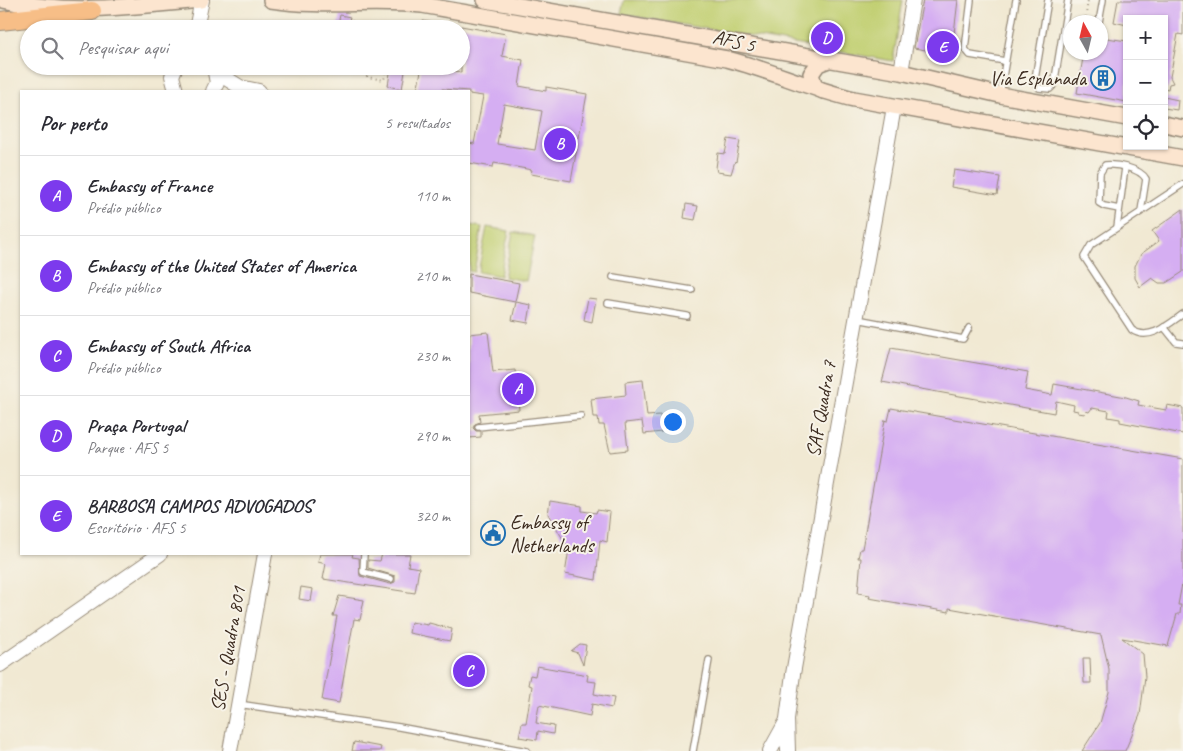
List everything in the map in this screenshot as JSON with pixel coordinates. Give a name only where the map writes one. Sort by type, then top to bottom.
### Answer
[{"type":"main road","points":[[3,0],[22,5],[62,4],[92,11]]},
{"type":"main road","points":[[0,21],[202,0]]},
{"type":"main road","name":"AFS 5","points":[[271,0],[310,2],[375,0],[422,5],[727,58],[826,92],[894,107],[1183,158]]},
{"type":"main road","name":"AFS 5","points":[[486,0],[831,59],[901,72],[1000,95],[1123,117]]},
{"type":"main road","points":[[826,92],[815,87],[811,74],[818,64],[831,59]]},
{"type":"main road","points":[[1168,125],[1183,128]]},
{"type":"street","points":[[198,20],[202,0]]},
{"type":"street","points":[[901,72],[913,0]]},
{"type":"street","points":[[181,2],[190,20]]},
{"type":"street","points":[[172,75],[176,90]]},
{"type":"street","points":[[214,90],[217,83],[215,75]]},
{"type":"street","points":[[223,75],[240,87],[254,90]]},
{"type":"street","points":[[226,90],[240,87]]},
{"type":"street","name":"SAF Quadra 7","points":[[788,751],[787,719],[793,674],[858,319],[894,107]]},
{"type":"street","points":[[0,666],[159,555]]},
{"type":"street","name":"SES - Quadra 801","points":[[230,751],[265,555]]},
{"type":"street","name":"SAF Quadra 7","points":[[770,751],[787,719]]},
{"type":"lane","points":[[971,0],[964,49],[970,55],[1005,61]]},
{"type":"lane","points":[[1000,95],[1016,0]]},
{"type":"lane","points":[[1048,0],[1035,79],[1039,88],[1050,89],[1054,85],[1068,0]]},
{"type":"lane","points":[[1100,15],[1103,0]]},
{"type":"lane","points":[[1120,209],[1104,206],[1099,203],[1100,173],[1105,166],[1139,171],[1146,179],[1141,211]]},
{"type":"lane","points":[[1117,227],[1125,168]]},
{"type":"lane","points":[[1183,184],[1091,245],[1085,252],[1084,261],[1132,330],[1143,335],[1164,327],[1183,314]]},
{"type":"lane","points":[[613,277],[692,290]]},
{"type":"lane","points":[[608,303],[687,316]]},
{"type":"lane","points":[[858,319],[963,338],[969,328]]},
{"type":"lane","points":[[1164,327],[1176,342],[1183,343]]},
{"type":"lane","points":[[478,427],[581,416]]},
{"type":"lane","points":[[364,555],[364,572],[391,579]]},
{"type":"lane","points":[[693,751],[709,660]]},
{"type":"lane","points":[[238,704],[399,727],[527,751]]},
{"type":"path","points":[[1086,15],[1088,0]]},
{"type":"path","points":[[367,75],[367,77],[384,80],[385,75]]},
{"type":"green space","points":[[624,0],[903,0],[893,61],[621,14]]},
{"type":"green space","points":[[470,225],[482,227],[474,272],[470,271]]},
{"type":"green space","points":[[487,227],[509,231],[500,276],[478,272]]},
{"type":"green space","points":[[513,232],[535,236],[526,281],[504,277]]},
{"type":"building","points":[[923,0],[958,0],[952,50],[948,54],[914,48]]},
{"type":"building","points":[[1118,0],[1183,0],[1183,35],[1178,34],[1170,77],[1173,83],[1169,84],[1168,89],[1168,15],[1123,15],[1123,24],[1114,22]]},
{"type":"building","points":[[340,15],[350,17],[349,20],[339,20]]},
{"type":"building","points":[[470,28],[506,34],[502,56],[523,60],[519,86],[546,91],[546,87],[587,94],[571,181],[531,174],[532,170],[494,163],[493,167],[470,163],[470,143],[474,144],[483,96],[470,94],[470,90],[417,90],[420,75],[470,75]],"holes":[[[504,104],[542,111],[535,150],[497,144]]]},
{"type":"building","name":"Via Esplanada","points":[[1108,38],[1123,40],[1123,101],[1077,93],[1083,60],[1108,60]]},
{"type":"building","points":[[390,75],[404,75],[402,89],[388,86]]},
{"type":"building","points":[[1168,98],[1178,100],[1177,110],[1168,109]]},
{"type":"building","points":[[728,139],[740,141],[736,162],[731,174],[717,172],[716,168],[718,153],[725,154]]},
{"type":"building","points":[[954,170],[1000,177],[997,195],[951,187]]},
{"type":"building","points":[[686,204],[698,206],[695,220],[684,218]]},
{"type":"building","points":[[1183,209],[1183,272],[1166,283],[1159,283],[1152,278],[1140,287],[1135,278],[1135,266],[1141,254],[1159,241],[1152,231]]},
{"type":"building","points":[[470,274],[519,283],[515,302],[470,293]]},
{"type":"building","points":[[588,298],[596,299],[592,322],[584,320]]},
{"type":"building","points":[[516,302],[531,305],[528,323],[512,320]]},
{"type":"building","points":[[488,332],[493,372],[515,370],[519,410],[479,414],[480,422],[475,424],[473,428],[476,431],[481,431],[481,437],[470,438],[470,334]]},
{"type":"building","points":[[891,348],[1028,372],[1025,390],[1052,395],[1054,384],[1126,397],[1139,401],[1138,405],[1166,410],[1167,405],[1183,408],[1183,434],[1120,422],[1120,419],[1108,417],[1109,411],[1092,408],[1089,412],[1086,411],[1085,414],[1078,413],[1078,411],[1073,410],[1074,405],[1056,401],[1054,413],[882,382]]},
{"type":"building","points":[[643,380],[647,416],[660,415],[662,432],[644,434],[642,421],[625,423],[628,450],[610,452],[604,425],[599,425],[598,417],[593,417],[591,399],[626,395],[625,382]]},
{"type":"building","points":[[891,408],[1183,459],[1183,579],[1178,605],[1181,605],[1180,614],[1177,614],[1168,646],[1122,638],[1143,654],[1145,677],[1140,715],[1125,751],[1082,751],[1100,723],[1109,692],[1109,669],[1101,635],[949,608],[949,612],[869,598],[870,595],[858,593],[861,558],[858,558],[860,549],[862,549],[885,420],[888,421]]},
{"type":"building","points":[[550,501],[582,506],[582,511],[596,513],[597,510],[610,512],[607,542],[600,540],[596,580],[565,574],[569,549],[548,514]]},
{"type":"building","points":[[320,555],[353,555],[352,557],[359,558],[360,576],[390,584],[395,582],[395,576],[368,568],[368,560],[380,561],[382,555],[410,555],[408,566],[419,568],[415,593],[323,579],[326,564],[318,562]]},
{"type":"building","points":[[301,587],[313,589],[311,601],[299,599]]},
{"type":"building","points":[[339,596],[364,600],[360,620],[354,619],[339,703],[322,700],[337,616],[333,616]]},
{"type":"building","points":[[411,622],[428,625],[429,623],[452,629],[450,641],[409,633]]},
{"type":"building","points":[[580,644],[586,645],[583,665],[578,653],[571,651]]},
{"type":"building","points":[[1083,658],[1090,658],[1091,683],[1084,683]]},
{"type":"building","points":[[537,666],[588,675],[587,681],[596,682],[594,694],[614,698],[612,708],[592,704],[590,716],[539,705],[536,723],[554,726],[553,734],[538,731],[537,740],[519,737],[522,723],[526,723],[532,686],[528,685],[530,675],[535,676]]},
{"type":"building","points":[[354,742],[381,747],[380,751],[352,751]]},
{"type":"place","name":"Praça Portugal","points":[[827,38]]},
{"type":"place","name":"BARBOSA CAMPOS ADVOGADOS","points":[[943,47]]},
{"type":"place","name":"Via Esplanada","points":[[1103,78]]},
{"type":"place","name":"Embassy of the United States of America","points":[[560,144]]},
{"type":"place","name":"Embassy of France","points":[[518,389]]},
{"type":"place","name":"Embassy of Netherlands","points":[[493,533]]},
{"type":"place","name":"Embassy of South Africa","points":[[469,671]]}]
